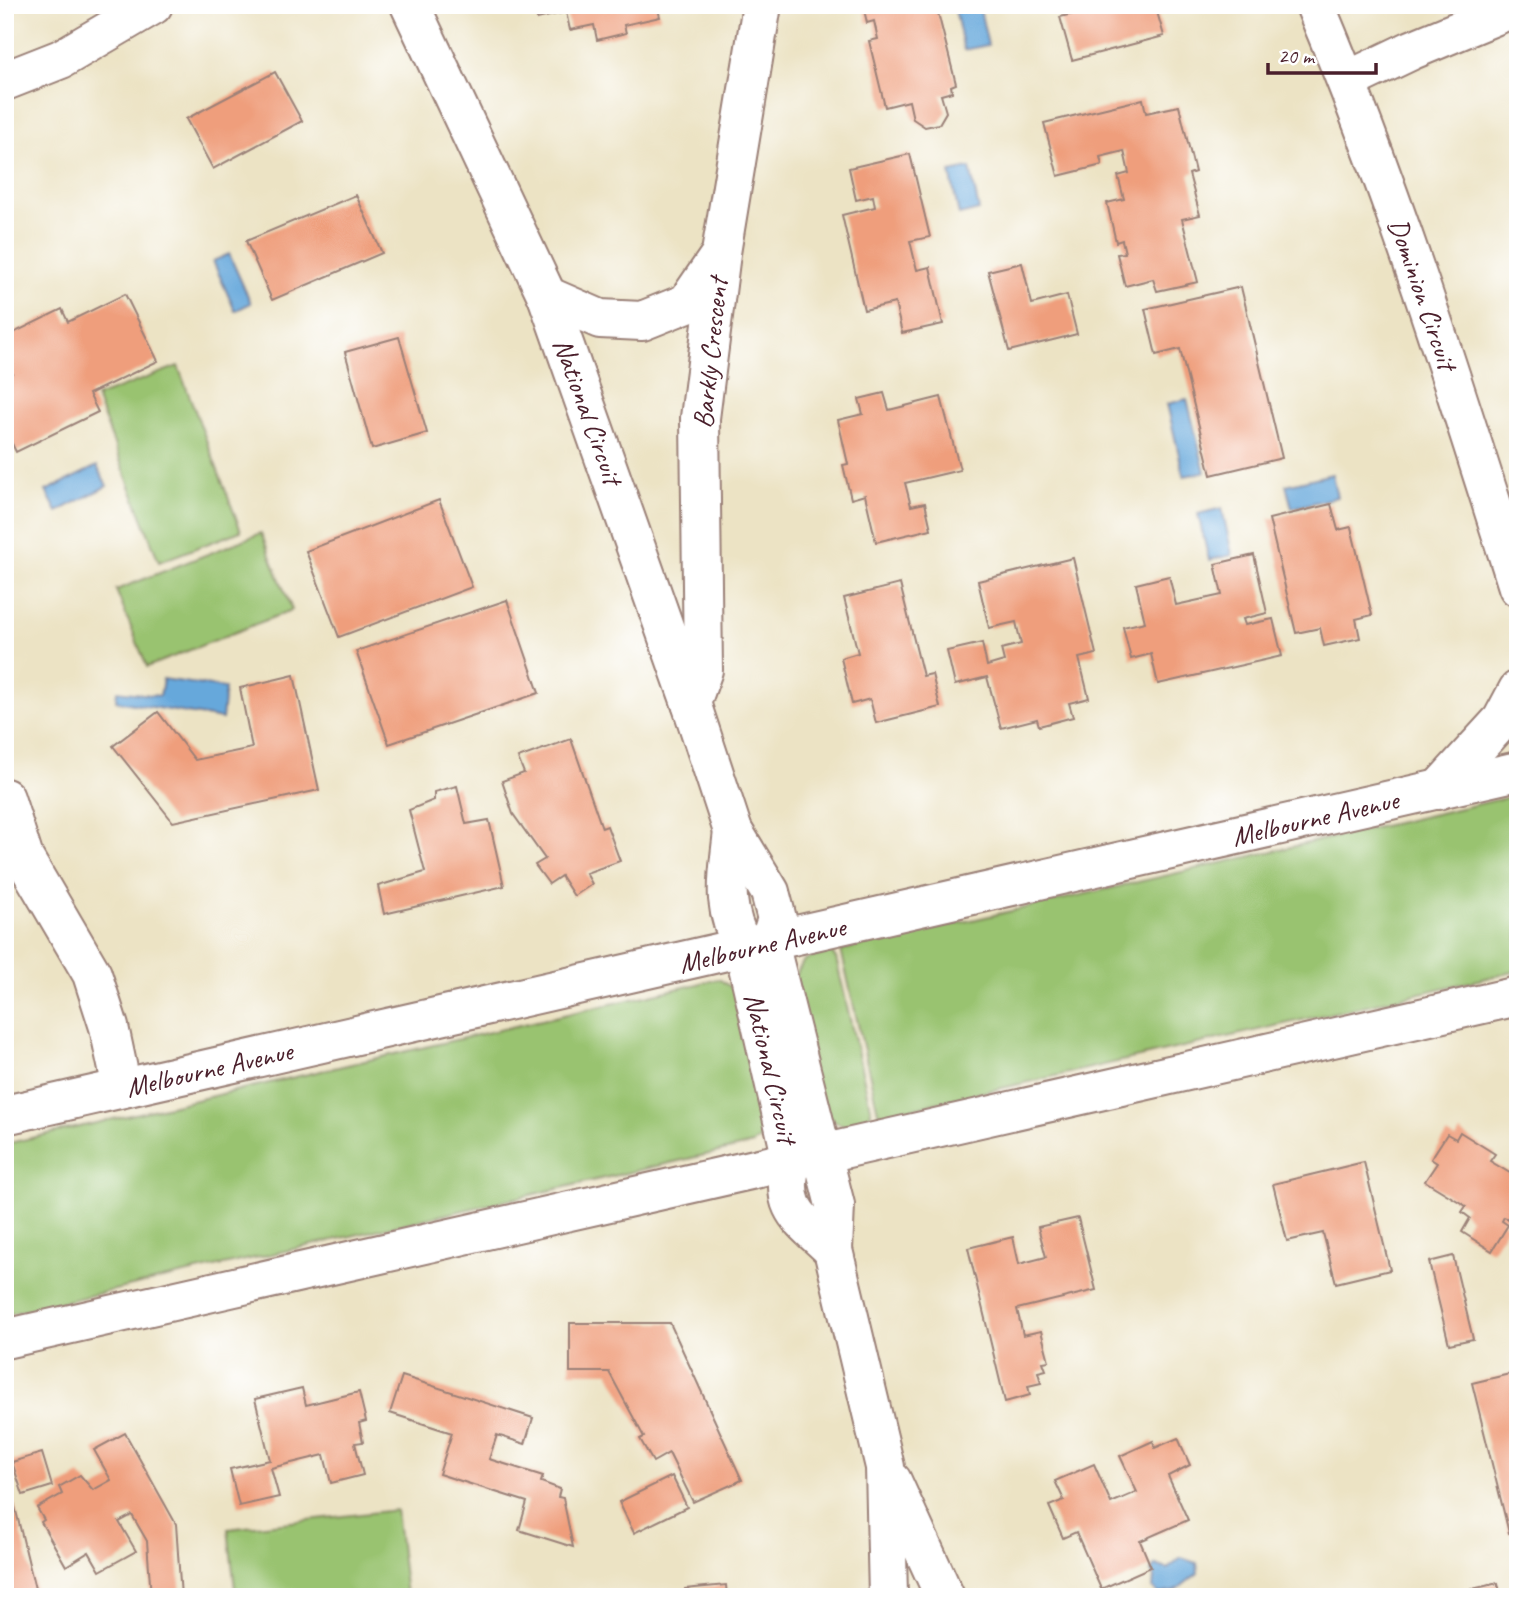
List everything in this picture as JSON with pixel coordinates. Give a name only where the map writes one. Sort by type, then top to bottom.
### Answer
[{"type":"street","points":[[5,81],[61,59],[153,5]]},
{"type":"street","name":"National Circuit","points":[[410,5],[547,296],[691,703],[733,831],[726,902],[733,929],[756,946],[807,1157],[835,1205],[833,1250],[885,1466],[888,1597]]},
{"type":"street","name":"Barkly Crescent","points":[[691,703],[703,670],[700,418],[721,253],[762,5]]},
{"type":"street","name":"Dominion Circuit","points":[[1315,5],[1347,81],[1432,314],[1518,587]]},
{"type":"street","points":[[1347,81],[1412,50],[1518,6]]},
{"type":"street","points":[[547,296],[600,319],[642,321],[687,303],[721,253]]},
{"type":"street","points":[[1438,790],[1502,720],[1518,690]]},
{"type":"street","name":"Melbourne Avenue","points":[[5,1115],[1518,771]]},
{"type":"street","points":[[5,798],[15,855],[92,974],[109,1027],[122,1088]]},
{"type":"street","points":[[5,1339],[807,1157],[1511,1002]]},
{"type":"street","points":[[885,1466],[945,1597]]},
{"type":"green space","points":[[178,366],[241,531],[159,562],[96,397]]},
{"type":"green space","points":[[261,533],[292,610],[147,667],[116,590]]},
{"type":"green space","points":[[1518,795],[1518,971],[879,1116],[841,950]]},
{"type":"green space","points":[[831,952],[836,958],[871,1111],[869,1121],[846,1127],[821,1114],[793,981],[804,960]]},
{"type":"green space","points":[[719,979],[736,991],[768,1121],[765,1135],[753,1144],[5,1315],[5,1144]]},
{"type":"green space","points":[[396,1510],[406,1595],[236,1597],[228,1529]]},
{"type":"water","points":[[954,5],[979,5],[988,45],[964,50]]},
{"type":"water","points":[[970,168],[979,210],[959,215],[950,172]]},
{"type":"water","points":[[229,254],[251,303],[235,311],[213,261]]},
{"type":"water","points":[[1187,399],[1205,472],[1184,476],[1167,404]]},
{"type":"water","points":[[97,466],[107,486],[57,512],[46,491]]},
{"type":"water","points":[[1332,474],[1337,497],[1292,508],[1286,485]]},
{"type":"water","points":[[1222,508],[1232,555],[1209,560],[1198,514]]},
{"type":"water","points":[[163,679],[225,688],[222,719],[116,701],[117,691],[160,696]]},
{"type":"water","points":[[1181,1558],[1197,1563],[1198,1573],[1175,1591],[1158,1594],[1153,1588],[1154,1576],[1151,1572],[1155,1565],[1168,1569]]},
{"type":"building","points":[[534,5],[657,5],[660,17],[624,25],[626,33],[597,40],[594,25],[570,30],[566,12],[537,19]]},
{"type":"building","points":[[863,5],[936,5],[956,84],[951,86],[952,92],[941,95],[946,112],[939,124],[925,127],[913,119],[909,101],[885,107],[869,41],[878,39],[874,21],[867,23]]},
{"type":"building","points":[[1093,5],[1155,5],[1164,36],[1072,60],[1060,17],[1094,9]]},
{"type":"building","points":[[275,72],[302,121],[213,169],[186,119]]},
{"type":"building","points":[[1143,99],[1146,113],[1179,106],[1195,172],[1189,174],[1200,215],[1182,219],[1198,282],[1157,291],[1153,279],[1125,286],[1117,254],[1125,253],[1122,240],[1116,242],[1107,203],[1124,199],[1118,176],[1129,173],[1124,151],[1100,157],[1102,165],[1058,176],[1044,123]]},
{"type":"building","points":[[910,154],[930,237],[910,241],[917,270],[930,267],[943,324],[902,333],[895,303],[864,310],[842,215],[875,207],[873,196],[856,200],[849,168]]},
{"type":"building","points":[[356,195],[382,253],[272,300],[246,241]]},
{"type":"building","points":[[1022,263],[1032,304],[1067,295],[1077,334],[1009,351],[988,271]]},
{"type":"building","points":[[1241,287],[1282,458],[1211,475],[1180,349],[1156,355],[1145,309]]},
{"type":"building","points":[[125,294],[158,361],[89,394],[98,412],[16,452],[5,429],[5,376],[12,373],[5,359],[5,337],[62,309],[68,322]]},
{"type":"building","points":[[399,337],[427,433],[372,449],[345,352]]},
{"type":"building","points":[[884,393],[889,410],[941,397],[960,470],[905,483],[911,506],[925,503],[931,529],[876,542],[865,495],[851,499],[843,465],[848,464],[838,420],[863,414],[859,399]]},
{"type":"building","points":[[439,500],[472,587],[339,637],[306,551]]},
{"type":"building","points":[[1331,504],[1338,530],[1351,527],[1372,615],[1356,619],[1360,638],[1324,646],[1320,628],[1296,633],[1269,519]]},
{"type":"building","points":[[1254,555],[1267,613],[1243,619],[1245,625],[1273,619],[1282,656],[1158,684],[1151,654],[1131,659],[1123,627],[1145,622],[1136,584],[1169,576],[1176,605],[1222,595],[1215,564]]},
{"type":"building","points":[[1073,558],[1096,654],[1079,658],[1089,698],[1069,703],[1073,717],[1039,726],[1037,719],[1001,728],[987,677],[955,685],[947,651],[982,643],[987,666],[1004,661],[1001,649],[1021,644],[1016,622],[989,628],[978,581]]},
{"type":"building","points":[[900,584],[923,676],[932,674],[940,707],[876,723],[870,699],[852,704],[841,658],[858,653],[844,598]]},
{"type":"building","points":[[507,600],[539,693],[389,744],[356,651]]},
{"type":"building","points":[[294,675],[319,790],[173,822],[113,746],[158,712],[195,760],[252,748],[240,688]]},
{"type":"building","points":[[571,739],[602,828],[607,826],[620,861],[586,873],[592,884],[574,896],[561,876],[549,884],[535,865],[545,859],[513,814],[502,781],[524,773],[518,758]]},
{"type":"building","points":[[457,786],[466,824],[489,820],[504,886],[384,914],[378,886],[425,872],[409,810],[434,800],[434,792]]},
{"type":"building","points":[[1460,1132],[1495,1154],[1490,1161],[1518,1178],[1518,1223],[1504,1217],[1502,1221],[1508,1225],[1492,1251],[1462,1232],[1470,1218],[1462,1212],[1466,1206],[1425,1181],[1437,1163],[1431,1159],[1447,1134],[1456,1139]]},
{"type":"building","points":[[1364,1162],[1390,1270],[1336,1283],[1323,1233],[1287,1241],[1273,1184]]},
{"type":"building","points":[[1078,1218],[1096,1290],[1017,1309],[1023,1335],[1041,1331],[1049,1361],[1043,1362],[1046,1370],[1038,1372],[1041,1383],[1028,1386],[1030,1395],[1005,1402],[968,1248],[1013,1237],[1019,1264],[1046,1257],[1038,1227]]},
{"type":"building","points":[[1453,1256],[1473,1339],[1449,1344],[1429,1262]]},
{"type":"building","points":[[570,1323],[670,1323],[742,1480],[693,1502],[669,1453],[653,1462],[640,1439],[644,1437],[609,1372],[570,1372]]},
{"type":"building","points":[[1518,1372],[1518,1531],[1509,1533],[1472,1383]]},
{"type":"building","points":[[402,1376],[533,1418],[525,1444],[497,1435],[489,1459],[543,1476],[541,1482],[560,1489],[558,1497],[563,1498],[573,1547],[519,1530],[527,1502],[439,1474],[452,1433],[390,1413]]},
{"type":"building","points":[[302,1388],[306,1405],[359,1392],[366,1421],[359,1423],[363,1442],[355,1443],[363,1475],[331,1483],[324,1455],[271,1468],[279,1497],[239,1506],[230,1469],[270,1460],[255,1399]]},
{"type":"building","points":[[125,1433],[176,1524],[181,1597],[151,1597],[147,1541],[132,1515],[119,1522],[136,1551],[100,1571],[89,1552],[66,1566],[41,1522],[44,1520],[37,1508],[62,1494],[59,1487],[80,1475],[93,1490],[111,1480],[94,1450]]},
{"type":"building","points":[[1178,1438],[1190,1465],[1168,1476],[1188,1520],[1140,1541],[1151,1567],[1101,1589],[1076,1532],[1063,1538],[1049,1506],[1064,1500],[1055,1481],[1094,1464],[1111,1503],[1137,1492],[1120,1456],[1153,1441],[1155,1448]]},
{"type":"building","points":[[42,1453],[52,1486],[23,1495],[12,1462]]},
{"type":"building","points":[[672,1476],[687,1507],[634,1533],[619,1502]]},
{"type":"building","points":[[5,1478],[8,1478],[37,1597],[5,1597]]},
{"type":"building","points":[[1498,1583],[1501,1597],[1452,1597],[1451,1594]]},
{"type":"building","points":[[726,1585],[727,1597],[685,1597],[685,1589]]}]
